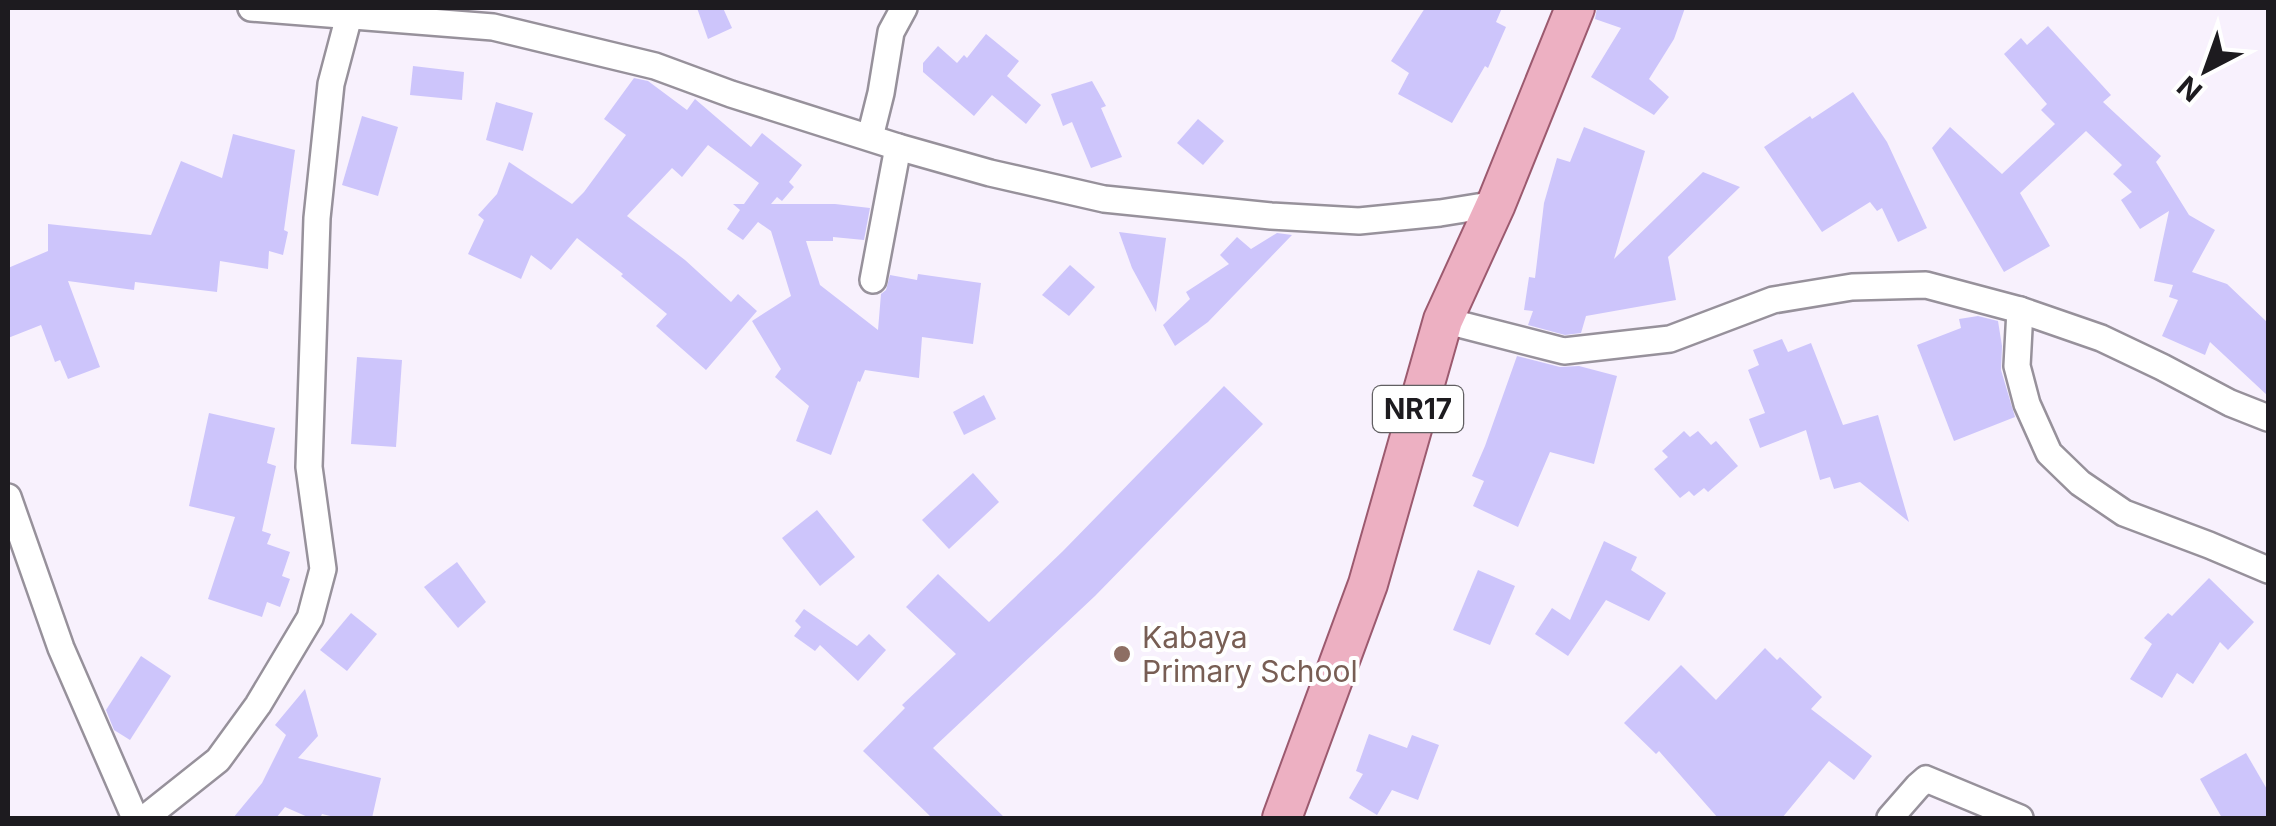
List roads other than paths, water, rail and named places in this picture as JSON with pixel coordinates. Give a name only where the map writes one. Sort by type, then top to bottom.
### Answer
[{"type":"main road","name":"NR17","points":[[1282,818],[1368,584],[1443,320],[1496,204],[1575,8]]},
{"type":"street","points":[[251,8],[493,26],[655,66],[731,94],[990,173],[1104,199],[1359,221],[1496,204]]},
{"type":"street","points":[[870,137],[891,32],[904,8]]},
{"type":"street","points":[[144,818],[218,760],[258,705],[310,618],[323,569],[309,467],[318,218],[331,84],[349,16]]},
{"type":"street","points":[[873,280],[898,146]]},
{"type":"street","points":[[1443,320],[1564,350],[1670,340],[1773,300],[1852,287],[1926,284],[2101,338],[2268,418]]},
{"type":"street","points":[[2020,310],[2017,366],[2026,404],[2050,453],[2080,483],[2124,513],[2268,570]]},
{"type":"street","points":[[8,497],[62,648],[135,818]]},
{"type":"street","points":[[1890,818],[1926,779],[2020,818]]},
{"type":"place","name":"Kabaya Primary School","points":[[1122,654]]}]
